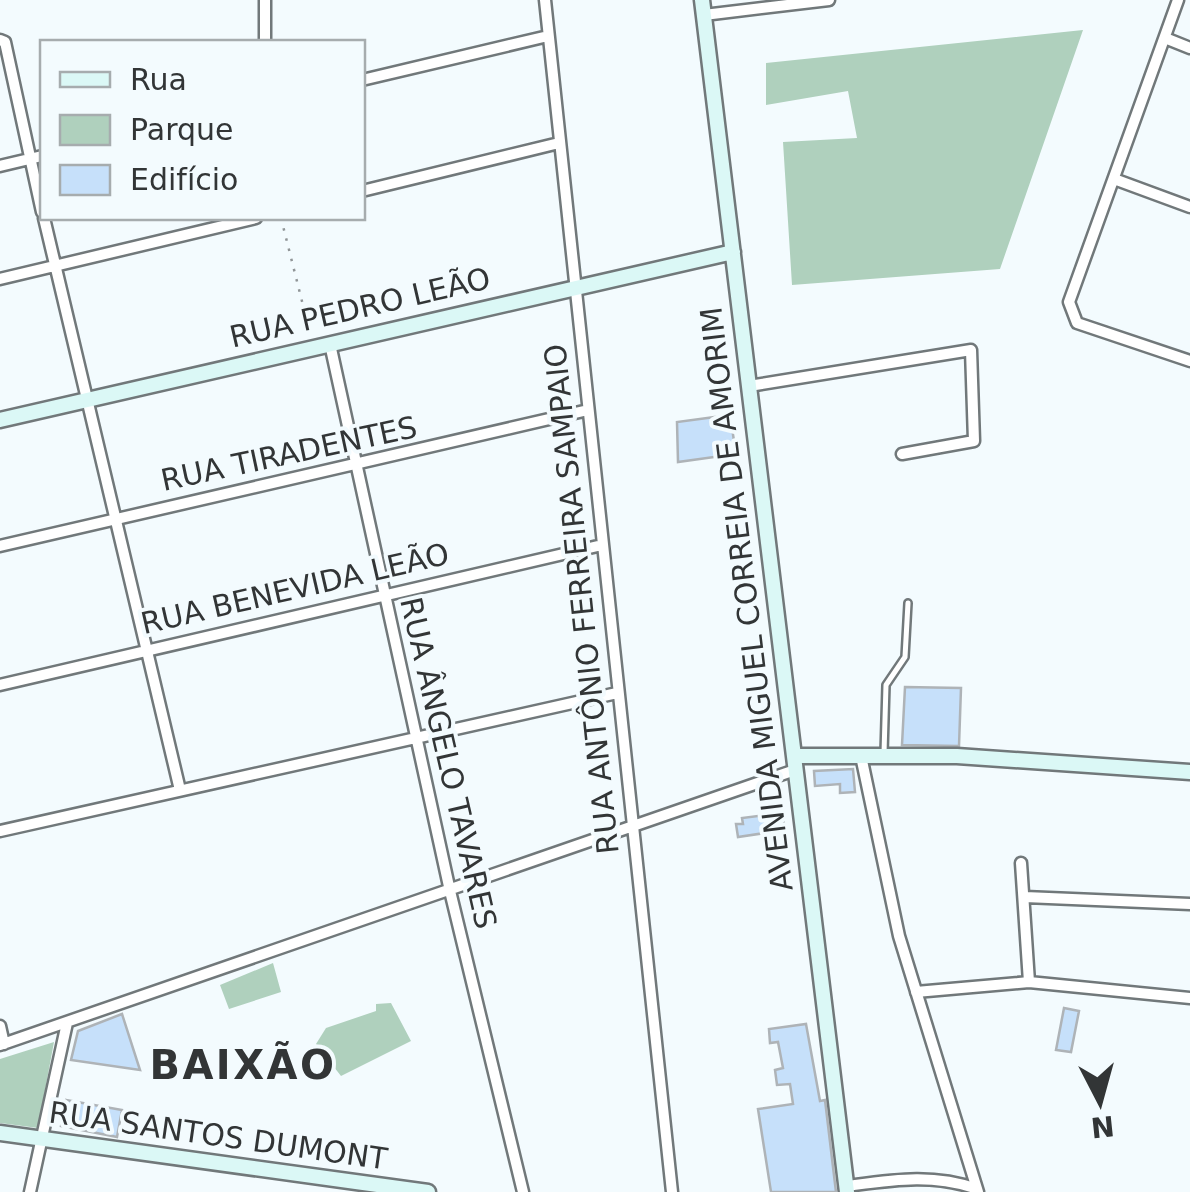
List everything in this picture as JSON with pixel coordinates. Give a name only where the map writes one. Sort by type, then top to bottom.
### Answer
[{"type":"street","points":[[265,0],[265,40]]},
{"type":"street","name":"RUA ANTÔNIO FERREIRA SAMPAIO","points":[[544,0],[672,1192]]},
{"type":"street","points":[[703,8],[829,0]]},
{"type":"street","points":[[1178,0],[1070,302],[1072,317],[1190,361]]},
{"type":"street","name":"AVENIDA MIGUEL CORREIA DE AMORIM","points":[[703,8],[847,1189]]},
{"type":"street","points":[[365,79],[548,36]]},
{"type":"street","points":[[1164,38],[1190,48]]},
{"type":"street","points":[[2,40],[40,202]]},
{"type":"street","points":[[365,190],[559,143]]},
{"type":"street","points":[[0,166],[40,156]]},
{"type":"street","points":[[1114,178],[1190,207]]},
{"type":"street","points":[[44,220],[180,790]]},
{"type":"street","points":[[0,280],[248,220]]},
{"type":"street","name":"RUA PEDRO LEÃO","points":[[0,420],[733,252]]},
{"type":"street","name":"RUA ÂNGELO TAVARES","points":[[330,344],[450,891],[523,1192]]},
{"type":"street","points":[[749,386],[972,350],[974,441],[902,454]]},
{"type":"street","name":"RUA TIRADENTES","points":[[0,546],[356,467],[588,410]]},
{"type":"street","name":"RUA BENEVIDA LEÃO","points":[[0,685],[602,545]]},
{"type":"street","points":[[0,831],[617,692]]},
{"type":"street","points":[[861,756],[899,936],[977,1191]]},
{"type":"street","points":[[0,1026],[2,1044],[67,1024],[632,827],[794,763],[861,756],[957,756],[1190,772]]},
{"type":"street","points":[[1021,863],[1030,982]]},
{"type":"street","points":[[1025,897],[1190,904]]},
{"type":"street","points":[[916,992],[1030,982],[1190,998]]},
{"type":"street","points":[[30,1192],[67,1024]]},
{"type":"street","name":"RUA SANTOS DUMONT","points":[[0,1134],[428,1192]]},
{"type":"street","points":[[847,1189],[913,1177],[957,1182],[977,1191]]},
{"type":"lane","points":[[884,756],[886,685],[905,657],[908,604]]},
{"type":"path","points":[[282,220],[314,347]]},
{"type":"green space","points":[[1083,30],[1000,269],[792,285],[783,142],[857,138],[848,91],[766,105],[766,63]]},
{"type":"green space","points":[[273,963],[281,992],[229,1009],[220,985]]},
{"type":"green space","points":[[391,1003],[411,1041],[341,1076],[316,1044],[326,1028],[376,1011],[376,1004]]},
{"type":"green space","points":[[54,1042],[38,1128],[0,1123],[0,1059]]},
{"type":"building","points":[[730,415],[736,454],[678,462],[677,422]]},
{"type":"building","points":[[905,687],[961,688],[959,746],[902,745]]},
{"type":"building","points":[[853,769],[855,792],[840,793],[840,784],[815,786],[814,771]]},
{"type":"building","points":[[782,813],[785,830],[738,837],[736,824],[743,824],[742,818]]},
{"type":"building","points":[[1064,1008],[1079,1011],[1071,1052],[1056,1050]]},
{"type":"building","points":[[122,1014],[140,1070],[71,1060],[78,1031]]},
{"type":"building","points":[[806,1024],[820,1101],[825,1100],[836,1192],[771,1192],[758,1109],[793,1104],[790,1084],[777,1085],[775,1070],[783,1068],[778,1042],[770,1043],[769,1029]]},
{"type":"building","points":[[66,1100],[122,1110],[117,1137],[61,1126]]},
{"type":"district","name":"BAIXÃO","points":[[243,1065]]}]
